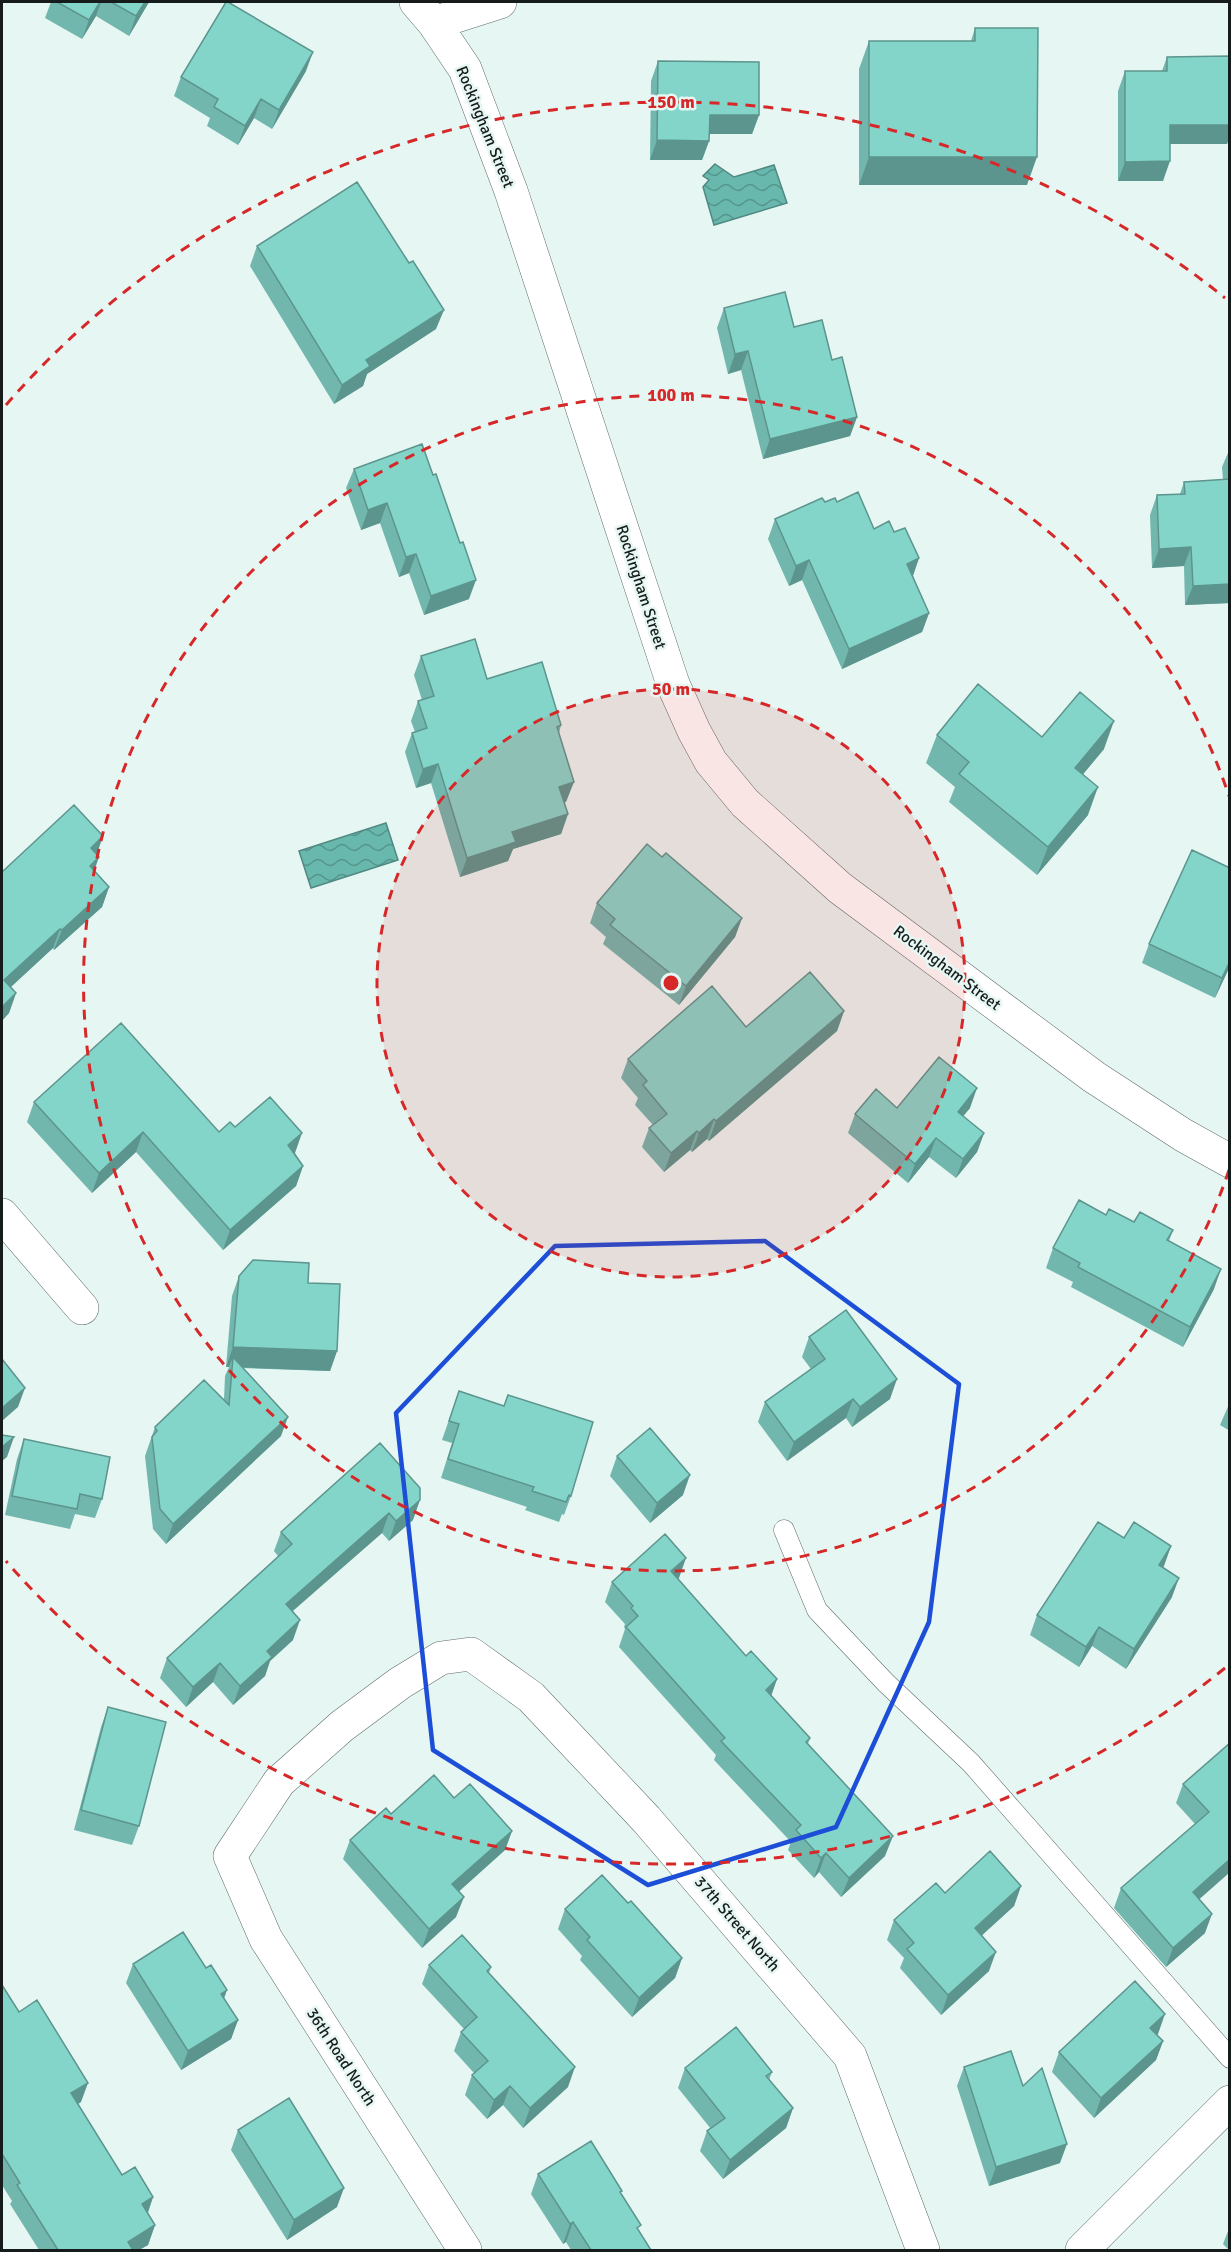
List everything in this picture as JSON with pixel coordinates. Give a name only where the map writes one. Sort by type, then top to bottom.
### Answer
[{"type":"street","points":[[425,12],[500,2]]},
{"type":"street","name":"Rockingham Street","points":[[425,12],[465,69],[503,169],[673,684],[711,762],[745,803],[840,888],[1094,1077],[1183,1135],[1230,1161]]},
{"type":"street","points":[[2,1215],[82,1308]]},
{"type":"street","name":"36th Road North","points":[[465,2250],[266,1939],[230,1856],[279,1782],[342,1726],[400,1683],[441,1658],[471,1654]]},
{"type":"street","name":"37th Street North","points":[[471,1654],[531,1696],[646,1819],[849,2056],[922,2250]]},
{"type":"street","points":[[1082,2250],[1230,2102]]},
{"type":"lane","points":[[784,1530],[817,1611],[886,1683],[971,1762],[1160,1981],[1230,2058]]},
{"type":"highlighted area","points":[[765,1241],[959,1384],[929,1622],[836,1827],[648,1885],[433,1750],[396,1413],[555,1246]]},
{"type":"water","points":[[715,164],[734,177],[774,165],[787,203],[714,225],[703,187],[709,180],[703,176]]},
{"type":"water","points":[[386,823],[398,860],[311,888],[299,851]]},
{"type":"building","points":[[57,2],[100,2],[89,20]]},
{"type":"building","points":[[111,2],[145,2],[136,16]]},
{"type":"building","points":[[226,2],[313,52],[279,110],[261,99],[245,126],[214,107],[218,99],[181,77]]},
{"type":"building","points":[[975,28],[1038,28],[1037,157],[869,157],[869,41],[975,41]]},
{"type":"building","points":[[1230,56],[1230,125],[1170,125],[1170,161],[1125,162],[1125,71],[1167,71],[1167,57]]},
{"type":"building","points":[[658,61],[759,62],[759,115],[710,115],[709,141],[657,140]]},
{"type":"building","points":[[357,182],[409,263],[413,261],[444,310],[366,360],[370,366],[342,385],[257,246]]},
{"type":"building","points":[[785,292],[794,327],[822,320],[832,360],[842,357],[857,417],[770,439],[748,351],[735,354],[724,308]]},
{"type":"building","points":[[422,444],[433,475],[436,474],[460,543],[463,542],[476,580],[431,596],[416,554],[406,557],[387,503],[368,510],[354,469]]},
{"type":"building","points":[[1230,479],[1230,584],[1193,586],[1191,547],[1159,549],[1157,495],[1185,494],[1184,482]]},
{"type":"building","points":[[858,492],[874,529],[889,521],[894,532],[905,528],[919,558],[907,564],[929,613],[849,649],[809,560],[796,566],[775,519],[822,498],[825,502],[835,498],[837,502]]},
{"type":"building","points":[[475,639],[487,679],[542,662],[561,725],[557,727],[574,782],[559,787],[568,814],[512,832],[516,842],[467,858],[438,764],[423,769],[412,733],[427,728],[418,701],[434,696],[421,656]]},
{"type":"building","points":[[978,684],[1042,737],[1080,692],[1114,721],[1075,768],[1098,787],[1048,847],[959,774],[969,762],[937,735]]},
{"type":"building","points":[[74,805],[103,836],[91,848],[99,857],[90,866],[109,887],[4,980],[16,993],[2,1007],[2,872]]},
{"type":"building","points":[[647,844],[662,857],[666,853],[742,918],[686,986],[610,925],[615,919],[597,903]]},
{"type":"building","points":[[1192,850],[1230,868],[1230,961],[1222,978],[1149,944]]},
{"type":"building","points":[[810,972],[844,1011],[716,1121],[714,1119],[699,1133],[697,1131],[671,1153],[649,1128],[667,1114],[643,1085],[647,1081],[628,1059],[712,986],[746,1027]]},
{"type":"building","points":[[121,1023],[219,1132],[230,1122],[235,1127],[270,1097],[302,1133],[288,1145],[303,1166],[230,1230],[143,1132],[99,1173],[34,1102]]},
{"type":"building","points":[[939,1057],[977,1088],[958,1112],[984,1133],[963,1159],[936,1138],[915,1164],[855,1114],[876,1089],[897,1108]]},
{"type":"building","points":[[1079,1200],[1106,1215],[1109,1209],[1134,1222],[1140,1212],[1173,1230],[1167,1240],[1221,1269],[1190,1327],[1078,1267],[1080,1263],[1053,1248]]},
{"type":"building","points":[[253,1260],[309,1263],[308,1283],[340,1284],[337,1351],[233,1347],[239,1276]]},
{"type":"building","points":[[846,1310],[897,1379],[860,1407],[853,1399],[794,1442],[765,1402],[825,1359],[809,1337]]},
{"type":"building","points":[[233,1357],[288,1417],[173,1524],[160,1509],[152,1437],[157,1431],[155,1427],[204,1380],[229,1405]]},
{"type":"building","points":[[2,1359],[25,1388],[2,1408]]},
{"type":"building","points":[[459,1391],[504,1406],[508,1395],[593,1422],[571,1496],[569,1495],[566,1502],[532,1491],[534,1487],[448,1459],[459,1424],[449,1421]]},
{"type":"building","points":[[650,1428],[690,1475],[657,1503],[617,1456]]},
{"type":"building","points":[[2,1435],[14,1437],[2,1447]]},
{"type":"building","points":[[24,1439],[110,1457],[102,1499],[80,1494],[77,1509],[12,1496]]},
{"type":"building","points":[[380,1443],[420,1488],[420,1500],[396,1521],[389,1513],[286,1604],[300,1620],[267,1651],[272,1657],[240,1686],[220,1663],[193,1687],[167,1658],[292,1544],[281,1532]]},
{"type":"building","points":[[1098,1522],[1124,1538],[1134,1522],[1171,1546],[1159,1565],[1179,1578],[1134,1649],[1099,1627],[1086,1647],[1037,1615]]},
{"type":"building","points":[[665,1534],[686,1558],[671,1571],[746,1656],[751,1651],[777,1679],[766,1690],[810,1738],[806,1742],[893,1836],[849,1878],[826,1853],[821,1858],[796,1830],[801,1825],[721,1741],[725,1738],[626,1627],[638,1616],[631,1608],[633,1606],[612,1582]]},
{"type":"building","points":[[108,1707],[166,1722],[139,1826],[81,1810]]},
{"type":"building","points":[[1230,1743],[1230,1859],[1193,1892],[1212,1914],[1173,1948],[1121,1888],[1209,1812],[1183,1784]]},
{"type":"building","points":[[434,1775],[454,1798],[470,1784],[512,1831],[452,1884],[464,1897],[429,1929],[350,1840],[386,1808],[391,1814]]},
{"type":"building","points":[[990,1851],[1021,1886],[975,1928],[996,1952],[948,1995],[907,1949],[914,1943],[894,1920],[936,1883],[945,1893]]},
{"type":"building","points":[[602,1875],[628,1903],[631,1901],[682,1958],[639,1998],[587,1940],[590,1937],[565,1909]]},
{"type":"building","points":[[183,1932],[206,1968],[211,1965],[227,1990],[221,1994],[238,2020],[188,2051],[133,1964]]},
{"type":"building","points":[[462,1935],[491,1967],[487,1971],[575,2067],[530,2108],[510,2086],[494,2100],[472,2075],[488,2061],[461,2032],[477,2017],[429,1965]]},
{"type":"building","points":[[1135,1981],[1165,2014],[1150,2028],[1163,2041],[1101,2098],[1059,2052]]},
{"type":"building","points":[[2,1985],[19,2012],[37,2000],[88,2083],[71,2093],[122,2175],[135,2167],[153,2197],[142,2204],[155,2225],[128,2242],[133,2250],[58,2250],[17,2185],[20,2183],[2,2154]]},
{"type":"building","points":[[736,2027],[772,2072],[766,2076],[793,2108],[730,2160],[707,2131],[725,2118],[685,2068]]},
{"type":"building","points":[[1011,2051],[1023,2086],[1042,2068],[1067,2144],[996,2167],[964,2067]]},
{"type":"building","points":[[289,2098],[344,2188],[294,2220],[238,2130]]},
{"type":"building","points":[[591,2141],[641,2225],[637,2228],[651,2250],[591,2250],[573,2222],[570,2224],[538,2174]]}]
